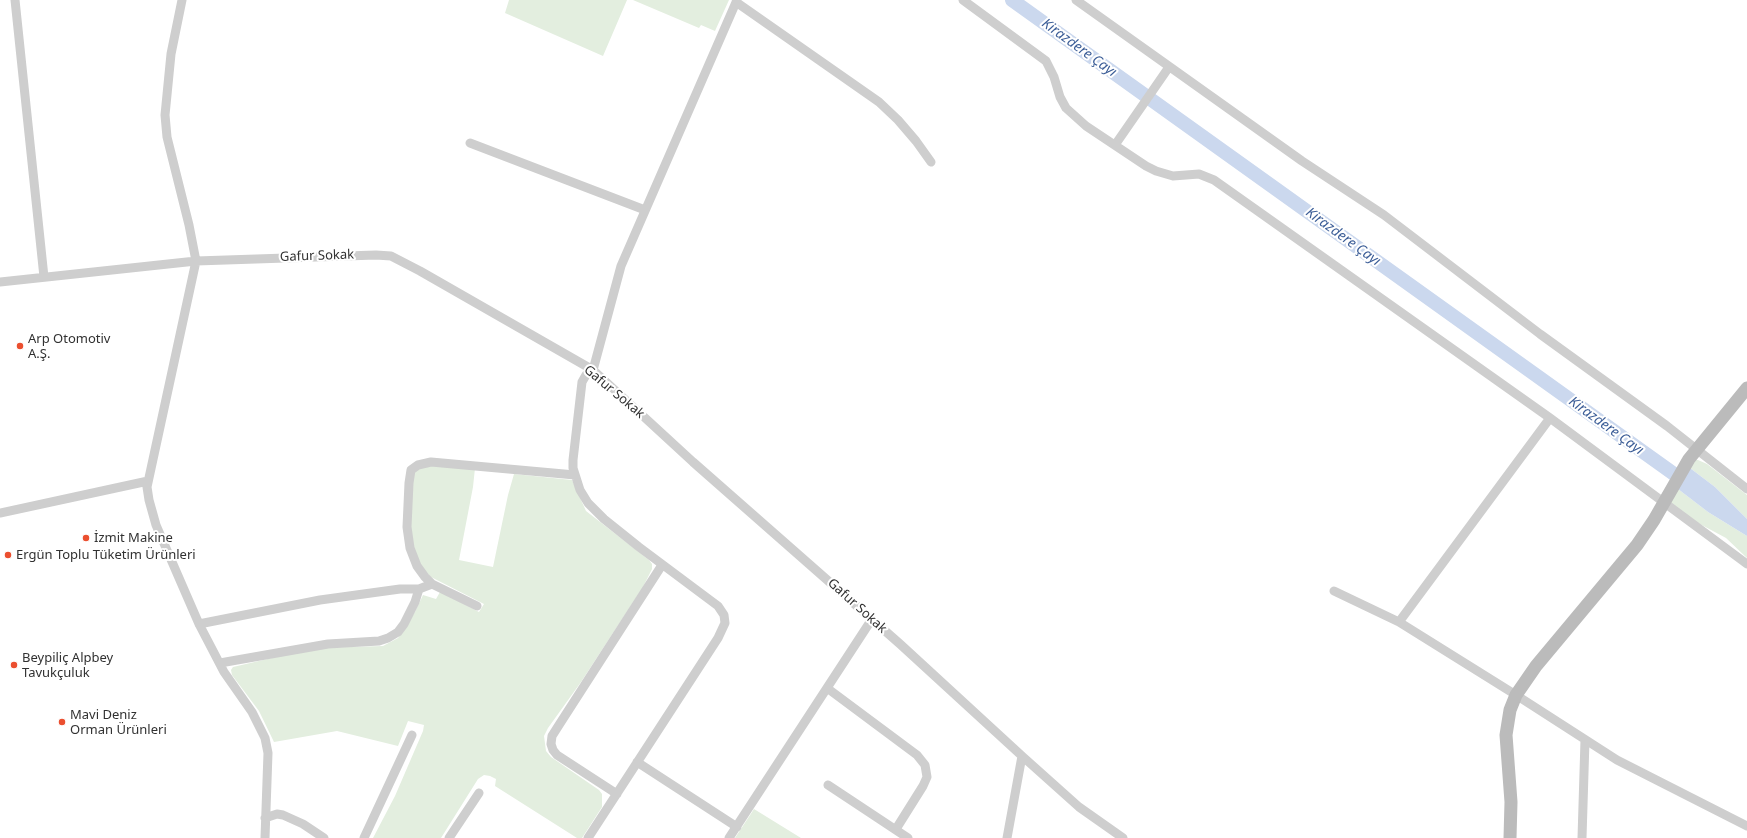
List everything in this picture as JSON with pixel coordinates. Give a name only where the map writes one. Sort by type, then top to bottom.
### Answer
[{"type":"street","points":[[15,0],[44,277]]},
{"type":"street","points":[[182,0],[171,54],[165,116],[167,136],[189,224],[196,261],[147,487],[156,525],[199,624],[220,663],[252,712],[265,738],[268,753],[265,838]]},
{"type":"street","points":[[963,0],[1046,61],[1054,77],[1060,97],[1066,108],[1086,126],[1117,142],[1156,171],[1173,176],[1199,174],[1214,180],[1550,418],[1747,564]]},
{"type":"street","points":[[1076,0],[1166,70],[1384,215],[1696,449],[1747,489]]},
{"type":"street","points":[[588,838],[718,638],[725,623],[724,615],[718,606],[662,566],[591,507],[583,497],[575,475],[573,456],[582,382],[586,375],[593,370],[621,266],[736,1],[879,102],[898,120],[931,162]]},
{"type":"street","points":[[1117,142],[1166,70]]},
{"type":"street","points":[[470,143],[645,210]]},
{"type":"street","name":"Gafur Sokak","points":[[0,282],[196,261],[376,255],[391,256],[593,370],[693,462],[872,619],[1079,808],[1123,838]]},
{"type":"street","points":[[1510,838],[1511,802],[1506,735],[1510,710],[1516,695],[1536,666],[1637,545],[1696,449],[1747,388]]},
{"type":"street","points":[[1399,622],[1550,418]]},
{"type":"street","points":[[477,606],[432,584],[417,566],[408,538],[409,483],[411,470],[414,467],[430,462],[575,475]]},
{"type":"street","points":[[0,513],[148,481]]},
{"type":"street","points":[[617,794],[558,755],[553,750],[551,744],[552,736],[662,566]]},
{"type":"street","points":[[199,624],[320,600],[400,589],[419,589],[432,584]]},
{"type":"street","points":[[220,663],[328,644],[379,641],[388,638],[398,632],[404,624],[415,602],[419,589]]},
{"type":"street","points":[[1334,591],[1399,622],[1617,760],[1747,826]]},
{"type":"street","points":[[729,838],[872,619]]},
{"type":"street","points":[[827,688],[917,755],[925,765],[927,776],[923,786],[896,829]]},
{"type":"street","points":[[364,838],[412,734]]},
{"type":"street","points":[[1582,838],[1585,740]]},
{"type":"street","points":[[1007,838],[1022,756]]},
{"type":"street","points":[[637,762],[736,827]]},
{"type":"street","points":[[828,785],[908,838]]},
{"type":"street","points":[[449,838],[479,792]]},
{"type":"street","points":[[265,818],[277,814],[283,815],[303,824],[324,838]]},
{"type":"green space","points":[[509,0],[627,0],[603,56],[505,13]]},
{"type":"green space","points":[[633,0],[729,0],[715,31],[701,25],[699,28]]},
{"type":"green space","points":[[1694,460],[1707,464],[1747,495],[1747,519],[1715,487],[1690,468]]},
{"type":"green space","points":[[423,464],[475,468],[473,487],[459,560],[493,567],[508,495],[514,474],[572,480],[586,511],[649,560],[652,564],[652,569],[643,587],[544,736],[546,751],[551,757],[599,790],[602,794],[602,807],[582,838],[577,838],[495,786],[496,779],[484,775],[478,779],[441,838],[373,838],[395,796],[423,731],[424,725],[408,721],[398,746],[337,731],[274,742],[259,711],[232,675],[231,670],[233,667],[315,648],[383,646],[398,638],[415,612],[423,595],[436,599],[440,592],[479,612],[484,604],[431,577],[421,566],[413,549],[409,526],[411,475]]},
{"type":"green space","points":[[1678,489],[1708,512],[1747,536],[1747,558],[1726,538],[1698,523],[1670,502]]},
{"type":"green space","points":[[754,809],[801,838],[735,838]]},
{"type":"water","points":[[1690,468],[1715,487],[1747,519],[1747,536],[1708,512],[1678,489]]},
{"type":"waterway","name":"Kirazdere Çayı","points":[[1012,0],[1674,474]]},
{"type":"place","name":"Arp Otomotiv A.Ş.","points":[[20,346]]},
{"type":"place","name":"İzmit Makine","points":[[86,538]]},
{"type":"place","name":"Ergün Toplu Tüketim Ürünleri","points":[[8,555]]},
{"type":"place","name":"Beypiliç Alpbey Tavukçuluk","points":[[14,665]]},
{"type":"place","name":"Mavi Deniz Orman Ürünleri","points":[[62,722]]}]
